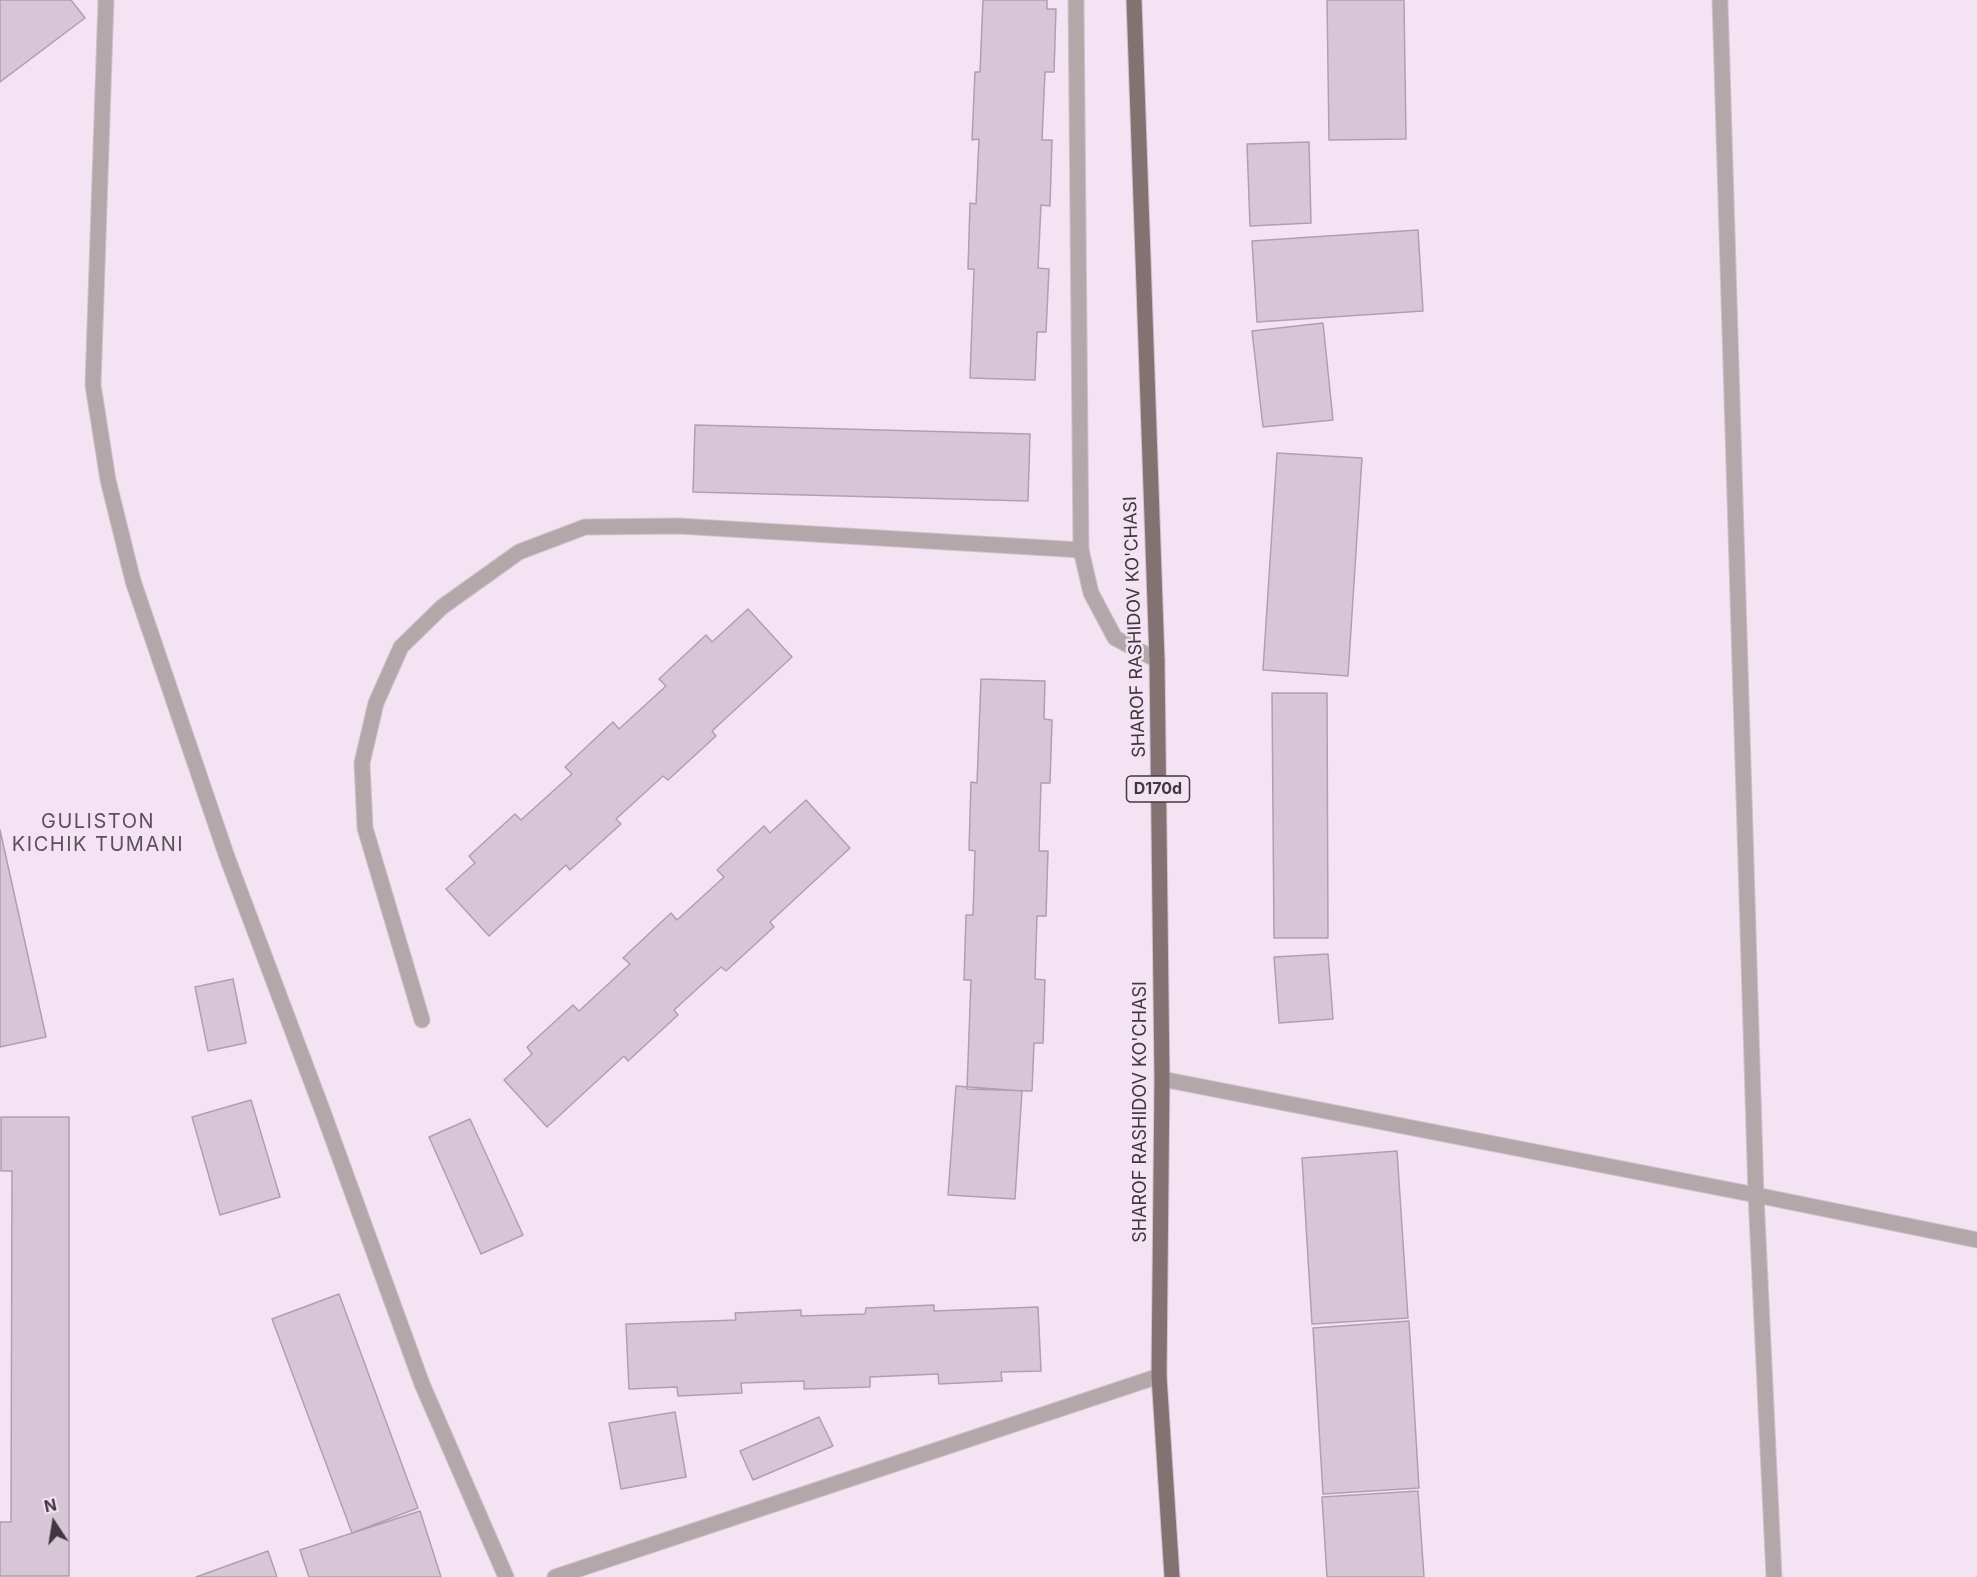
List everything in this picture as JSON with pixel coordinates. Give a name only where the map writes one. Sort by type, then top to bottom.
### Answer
[{"type":"main road","name":"SHAROF RASHIDOV KO'CHASI","points":[[1134,0],[1157,660],[1162,1079],[1159,1376],[1172,1577]]},
{"type":"street","points":[[106,0],[93,385],[108,480],[133,581],[226,857],[323,1112],[422,1384],[506,1577]]},
{"type":"street","points":[[1076,0],[1081,550],[1091,593],[1115,638],[1157,660]]},
{"type":"street","points":[[1719,0],[1756,1195],[1774,1577]]},
{"type":"street","points":[[422,1020],[365,828],[363,763],[376,703],[401,647],[442,607],[519,552],[585,527],[679,526],[1081,550]]},
{"type":"street","points":[[1162,1079],[1977,1240]]},
{"type":"street","points":[[555,1577],[1159,1376]]},
{"type":"building","points":[[0,0],[71,0],[85,18],[0,82]]},
{"type":"building","points":[[983,0],[1047,0],[1047,9],[1056,9],[1054,72],[1045,72],[1042,140],[1052,140],[1050,206],[1041,205],[1038,268],[1049,269],[1046,332],[1037,332],[1035,380],[970,378],[974,269],[968,269],[970,203],[976,204],[979,139],[972,140],[975,72],[980,72]]},
{"type":"building","points":[[1327,0],[1404,0],[1406,139],[1329,140]]},
{"type":"building","points":[[1309,142],[1311,223],[1250,226],[1247,144]]},
{"type":"building","points":[[1418,230],[1423,311],[1257,322],[1252,241]]},
{"type":"building","points":[[1323,323],[1333,420],[1263,427],[1252,331]]},
{"type":"building","points":[[695,425],[1030,434],[1028,501],[693,492]]},
{"type":"building","points":[[1277,453],[1362,458],[1348,676],[1263,670]]},
{"type":"building","points":[[748,609],[792,657],[712,731],[716,736],[668,780],[663,776],[616,819],[621,824],[570,870],[566,865],[489,936],[446,889],[475,863],[469,856],[515,814],[521,820],[572,774],[565,767],[613,722],[619,729],[666,686],[659,679],[706,635],[712,642]]},
{"type":"building","points":[[981,679],[1045,681],[1044,719],[1052,720],[1050,783],[1041,783],[1039,851],[1048,851],[1046,916],[1037,916],[1035,979],[1045,980],[1043,1043],[1034,1043],[1032,1091],[967,1089],[971,980],[964,980],[966,915],[973,915],[975,851],[969,850],[971,782],[977,783]]},
{"type":"building","points":[[1272,693],[1327,693],[1328,938],[1274,938]]},
{"type":"building","points":[[806,800],[850,848],[770,922],[774,927],[726,971],[721,967],[674,1010],[678,1015],[628,1061],[624,1056],[547,1127],[504,1080],[532,1054],[527,1047],[573,1005],[579,1011],[630,964],[623,958],[671,913],[677,920],[724,877],[717,870],[764,826],[770,833]]},
{"type":"building","points":[[0,830],[46,1037],[0,1047]]},
{"type":"building","points":[[1328,954],[1333,1019],[1279,1023],[1274,957]]},
{"type":"building","points":[[233,979],[246,1043],[208,1051],[195,987]]},
{"type":"building","points":[[956,1086],[1022,1091],[1015,1199],[948,1195]]},
{"type":"building","points":[[251,1100],[280,1197],[220,1215],[192,1117]]},
{"type":"building","points":[[1,1117],[69,1117],[69,1576],[0,1576],[0,1522],[11,1522],[12,1171],[1,1171]]},
{"type":"building","points":[[470,1119],[523,1235],[481,1254],[429,1137]]},
{"type":"building","points":[[1397,1151],[1408,1318],[1312,1324],[1302,1158]]},
{"type":"building","points":[[339,1294],[418,1508],[352,1533],[272,1319]]},
{"type":"building","points":[[934,1305],[934,1311],[1038,1307],[1041,1371],[1001,1372],[1002,1381],[939,1384],[938,1374],[870,1377],[870,1387],[804,1389],[804,1381],[741,1383],[742,1393],[678,1396],[677,1387],[629,1389],[626,1324],[736,1320],[735,1313],[801,1310],[801,1316],[865,1314],[866,1308]]},
{"type":"building","points":[[1409,1321],[1419,1488],[1323,1494],[1313,1328]]},
{"type":"building","points":[[675,1412],[686,1477],[621,1489],[609,1423]]},
{"type":"building","points":[[819,1417],[833,1446],[753,1480],[740,1451]]},
{"type":"building","points":[[1418,1491],[1424,1577],[1327,1577],[1322,1497]]},
{"type":"building","points":[[420,1511],[441,1577],[309,1577],[300,1550]]},
{"type":"building","points":[[268,1551],[277,1577],[196,1577]]},
{"type":"district","name":"GULISTON KICHIK TUMANI","points":[[98,834]]}]
